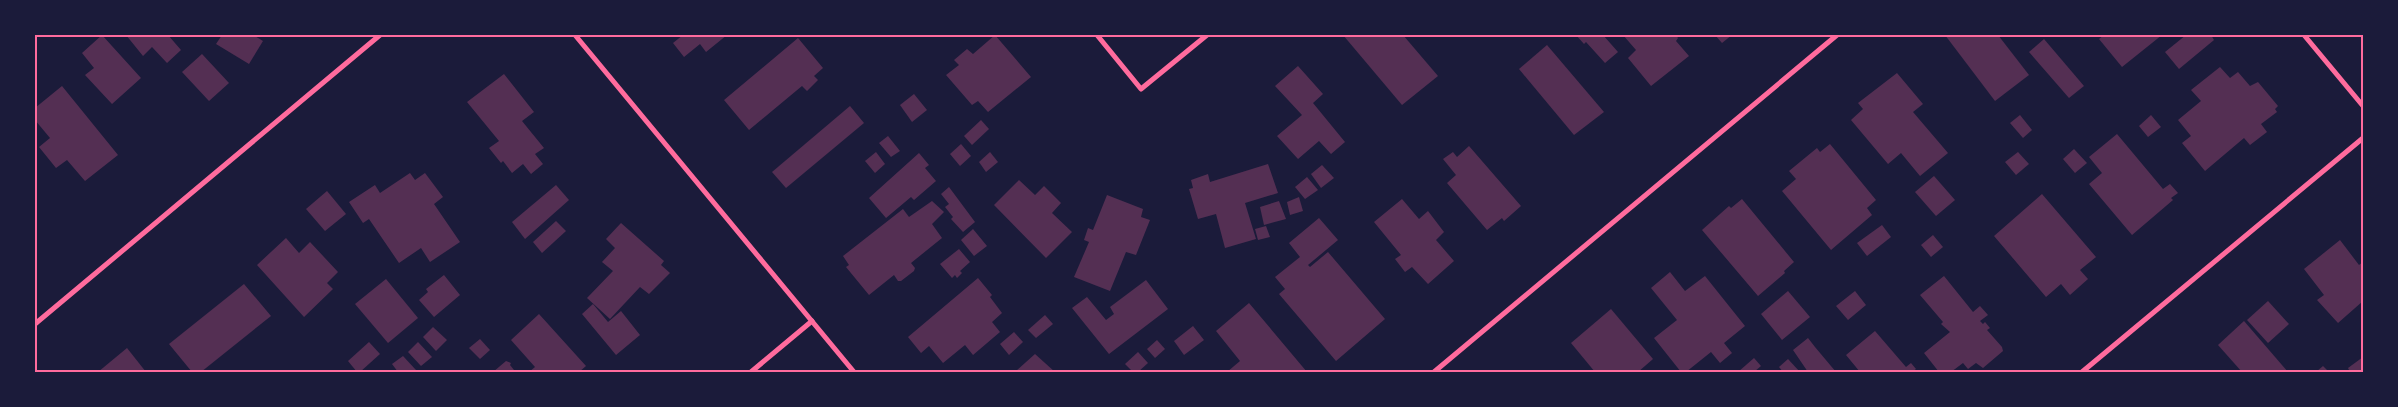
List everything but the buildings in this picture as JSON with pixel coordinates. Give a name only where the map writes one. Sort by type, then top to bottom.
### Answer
[{"type":"street","points":[[35,324],[380,35]]},
{"type":"street","points":[[575,35],[854,372]]},
{"type":"street","points":[[1097,35],[1142,89],[1207,35]]},
{"type":"street","points":[[1434,372],[1836,35]]},
{"type":"street","points":[[2304,35],[2363,106]]},
{"type":"street","points":[[2082,372],[2363,138]]},
{"type":"street","points":[[752,372],[812,321]]}]
